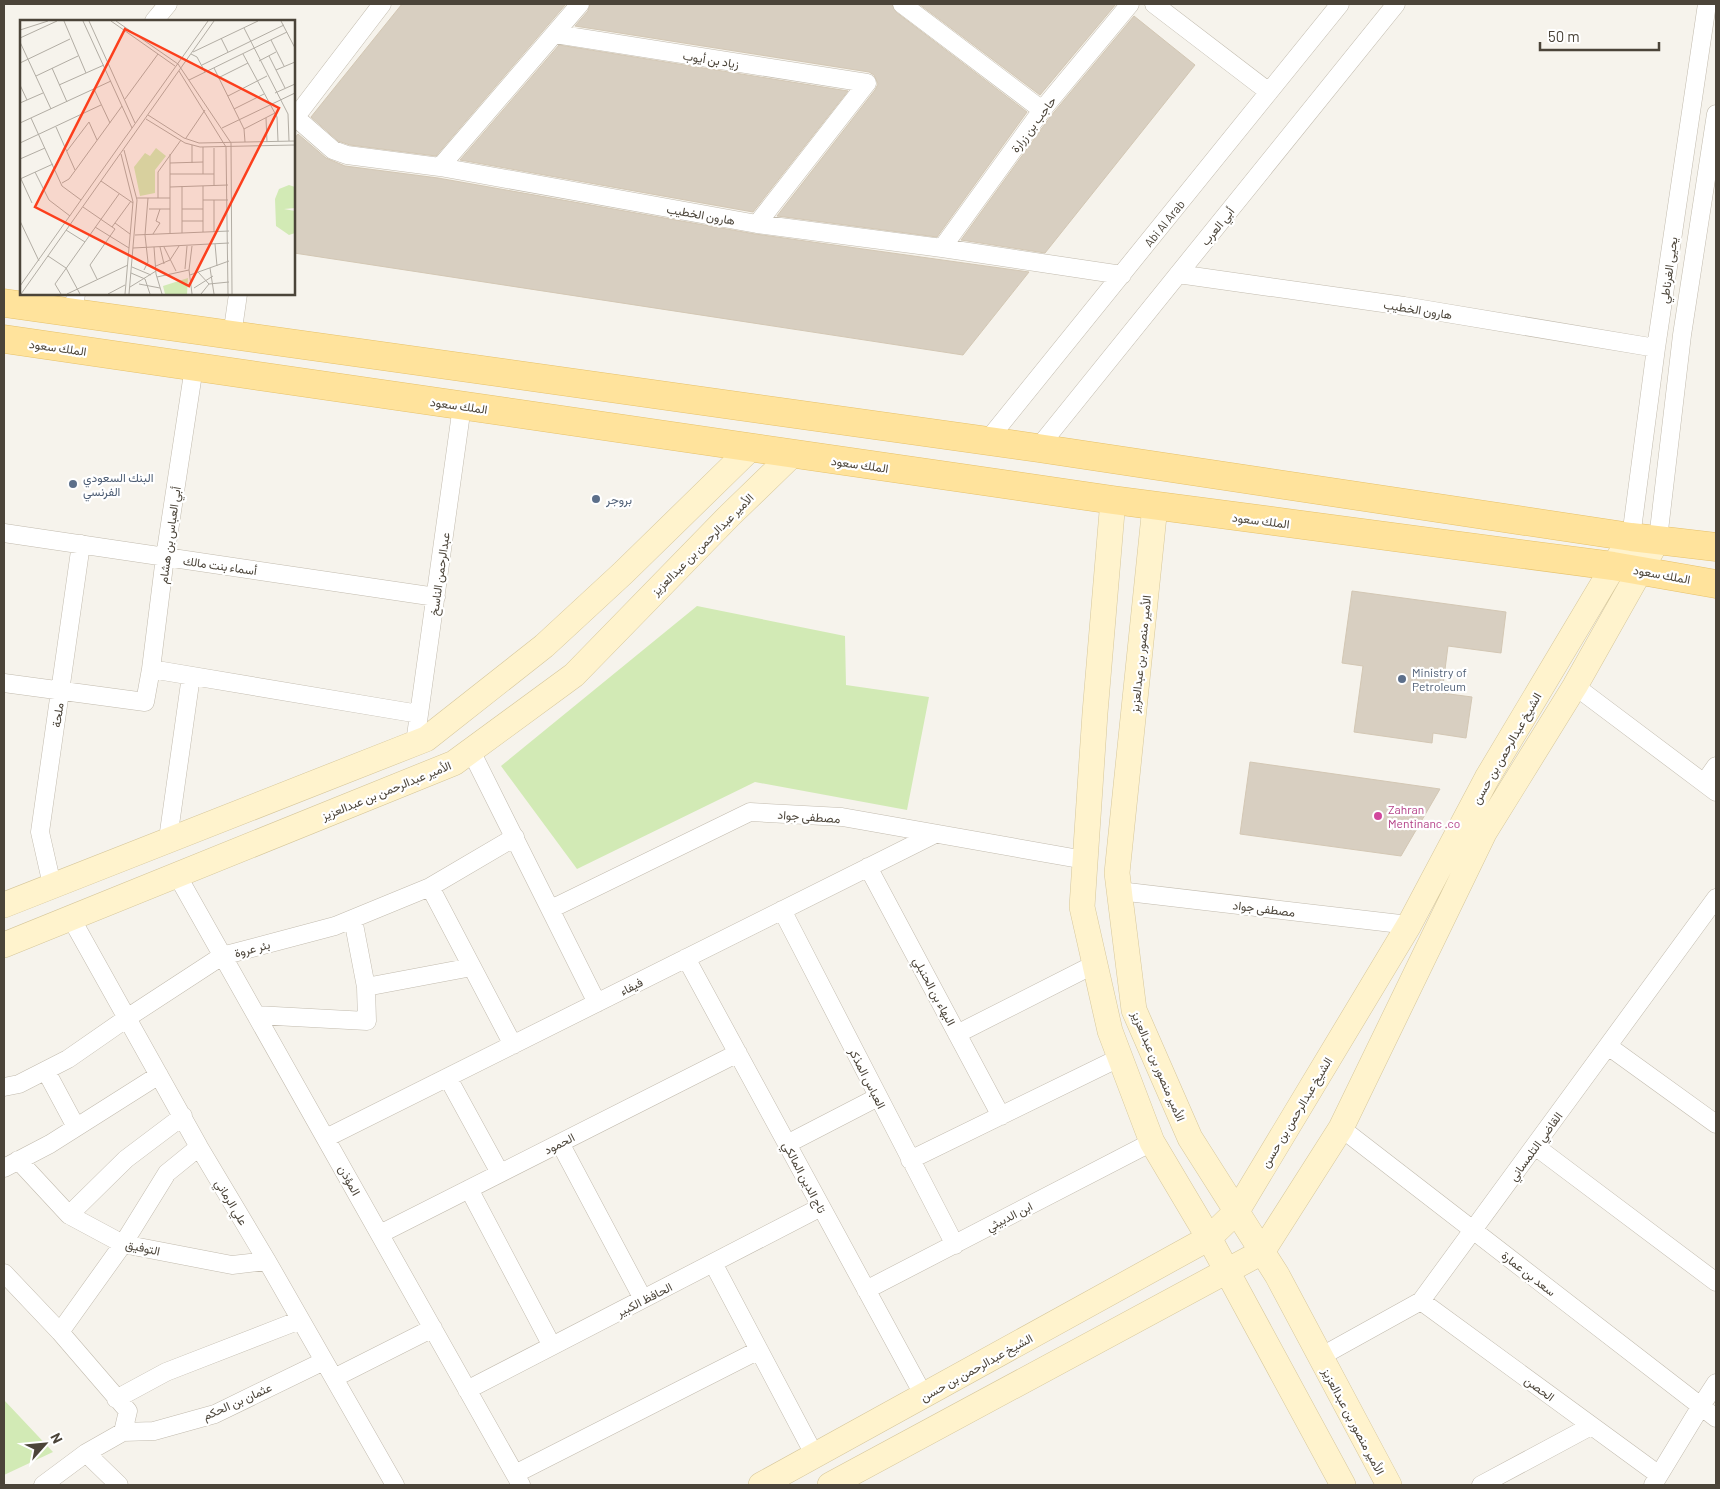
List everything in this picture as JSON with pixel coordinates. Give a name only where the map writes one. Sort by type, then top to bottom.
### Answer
[{"type":"main road","points":[[4,304],[74,303],[232,336],[1038,448],[1716,548]]},
{"type":"main road","name":"الملك سعود","points":[[4,339],[1155,506],[1613,566],[1716,584]]},
{"type":"street","points":[[155,20],[168,4]]},
{"type":"street","points":[[295,114],[301,110],[382,4]]},
{"type":"street","points":[[440,167],[580,4]]},
{"type":"street","points":[[902,4],[1042,110]]},
{"type":"street","name":"حاجب بن زرارة","points":[[942,248],[1042,110],[1130,4]]},
{"type":"street","points":[[1154,4],[1269,92]]},
{"type":"street","name":"Abi Al Arab","points":[[987,441],[1340,4]]},
{"type":"street","name":"أبي العرب","points":[[1038,448],[1396,4]]},
{"type":"street","name":"يحيى الغرناطي","points":[[1631,536],[1656,348],[1707,4]]},
{"type":"street","name":"زياد بن أيوب","points":[[555,34],[867,83],[757,224]]},
{"type":"street","name":"يحيى الغرناطي","points":[[1658,539],[1682,334],[1716,114]]},
{"type":"street","name":"هارون الخطيب","points":[[295,116],[333,150],[347,155],[440,167],[757,224],[1122,274]]},
{"type":"street","name":"هارون الخطيب","points":[[1178,274],[1404,306],[1656,348]]},
{"type":"street","points":[[232,336],[238,295]]},
{"type":"street","name":"أبي العباس بن هشام","points":[[60,691],[145,702],[194,367]]},
{"type":"street","name":"عبدالرحمن الناسخ","points":[[415,743],[462,406]]},
{"type":"street","points":[[4,904],[426,739],[544,646],[624,573],[750,448]]},
{"type":"street","name":"الأمير عبدالرحمن بن عبدالعزيز","points":[[4,945],[454,763],[574,674],[729,516],[793,454]]},
{"type":"street","points":[[704,494],[712,491],[721,493],[726,497],[730,502],[729,516]]},
{"type":"street","points":[[1113,500],[1082,907],[1110,1031],[1152,1142],[1210,1238],[1343,1485]]},
{"type":"street","name":"الأمير منصور بن عبدالعزيز","points":[[1155,506],[1117,873],[1134,1010],[1190,1138],[1277,1275],[1389,1485]]},
{"type":"street","name":"أسماء بنت مالك","points":[[4,533],[436,597]]},
{"type":"street","name":"الشيخ عبدالرحمن بن حسن","points":[[761,1485],[1210,1238],[1237,1211],[1409,925],[1487,778],[1631,536]]},
{"type":"street","name":"الشيخ عبدالرحمن بن حسن","points":[[1262,1252],[1341,1128],[1484,833],[1575,686],[1658,539]]},
{"type":"street","name":"ملحة","points":[[52,885],[40,832],[81,544]]},
{"type":"street","points":[[151,670],[419,714]]},
{"type":"street","points":[[168,839],[191,676]]},
{"type":"street","points":[[4,683],[60,691]]},
{"type":"street","points":[[1575,686],[1710,788],[1716,766]]},
{"type":"street","points":[[471,751],[597,1003]]},
{"type":"street","points":[[283,794],[295,827]]},
{"type":"street","name":"مصطفى جواد","points":[[551,909],[750,812],[842,817],[1085,860]]},
{"type":"street","name":"فيفاء","points":[[326,1138],[935,834]]},
{"type":"street","name":"بئر عروة","points":[[4,1087],[19,1084],[68,1059],[222,956],[335,926],[353,919],[430,887],[515,837]]},
{"type":"street","name":"البهاء بن الحنبلي","points":[[868,867],[1001,1116]]},
{"type":"street","name":"المؤذن","points":[[176,876],[518,1480]]},
{"type":"street","points":[[430,887],[513,1045]]},
{"type":"street","name":"مصطفى جواد","points":[[1119,891],[1409,925]]},
{"type":"street","name":"القاضي التلمساني","points":[[1320,1357],[1421,1301],[1714,904]]},
{"type":"street","name":"العباس المذكر","points":[[782,910],[954,1245]]},
{"type":"street","name":"علي الرماني","points":[[71,918],[199,1147],[267,1261],[395,1485]]},
{"type":"street","points":[[256,1015],[367,1021],[366,987],[353,919]]},
{"type":"street","name":"تاج الدين المالكي","points":[[686,958],[924,1396]]},
{"type":"street","points":[[957,1034],[1095,964]]},
{"type":"street","points":[[366,987],[472,968]]},
{"type":"street","points":[[1608,1046],[1716,1124]]},
{"type":"street","name":"الحمود","points":[[380,1234],[738,1053]]},
{"type":"street","points":[[910,1160],[1121,1057]]},
{"type":"street","points":[[46,1071],[76,1128]]},
{"type":"street","points":[[11,1164],[50,1144],[159,1075]]},
{"type":"street","points":[[448,1078],[500,1173]]},
{"type":"street","points":[[787,1144],[878,1097]]},
{"type":"street","points":[[69,1215],[126,1159],[183,1116]]},
{"type":"street","name":"سعد بن عمارة","points":[[1341,1128],[1716,1418]]},
{"type":"street","name":"ابن الدبيثي","points":[[866,1290],[1152,1142]]},
{"type":"street","points":[[560,1143],[643,1300]]},
{"type":"street","points":[[1535,1146],[1716,1282]]},
{"type":"street","points":[[60,1332],[123,1244],[167,1173],[199,1147]]},
{"type":"street","name":"التوفيق","points":[[11,1164],[69,1215],[123,1244],[232,1265],[267,1261]]},
{"type":"street","points":[[469,1189],[552,1346]]},
{"type":"street","name":"الحافظ الكبير","points":[[467,1390],[821,1207]]},
{"type":"street","points":[[830,1485],[1262,1252]]},
{"type":"street","points":[[713,1263],[815,1456]]},
{"type":"street","points":[[4,1273],[60,1332],[128,1411],[123,1432]]},
{"type":"street","name":"الحصن","points":[[1421,1301],[1592,1426],[1656,1480]]},
{"type":"street","points":[[116,1399],[166,1372],[300,1320]]},
{"type":"street","points":[[334,1378],[433,1328]]},
{"type":"street","points":[[518,1480],[759,1350]]},
{"type":"street","name":"عثمان بن الحكم","points":[[43,1485],[86,1454],[123,1432],[154,1431],[215,1414],[324,1361]]},
{"type":"street","points":[[1656,1480],[1716,1383]]},
{"type":"street","points":[[1481,1485],[1592,1426]]},
{"type":"street","points":[[86,1454],[119,1485]]},
{"type":"green space","points":[[697,606],[845,636],[846,685],[929,697],[907,810],[755,782],[577,869],[501,766]]},
{"type":"green space","points":[[4,1400],[53,1452],[4,1475]]},
{"type":"building","points":[[402,4],[566,4],[436,156],[350,145],[338,141],[311,117]]},
{"type":"building","points":[[590,4],[892,4],[896,12],[1027,112],[937,237],[777,216],[875,90],[878,84],[874,75],[869,72],[575,26],[588,11]]},
{"type":"building","points":[[919,4],[1116,4],[1040,95]]},
{"type":"building","points":[[1134,16],[1195,65],[1045,253],[961,240],[1050,117]]},
{"type":"building","points":[[559,45],[848,91],[753,212],[460,160]]},
{"type":"building","points":[[298,134],[326,158],[345,166],[438,178],[755,234],[1029,272],[963,355],[295,253],[295,138]]},
{"type":"building","name":"Ministry of Petroleum","points":[[1352,591],[1506,612],[1501,653],[1448,646],[1442,693],[1472,697],[1466,738],[1433,733],[1432,743],[1354,732],[1363,666],[1342,663]]},
{"type":"building","points":[[1250,762],[1440,789],[1401,856],[1240,834]]},
{"type":"place","name":"البنك السعودي الفرنسي","points":[[73,484]]},
{"type":"place","name":"بروجر","points":[[596,499]]},
{"type":"place","name":"Ministry of Petroleum","points":[[1402,679]]},
{"type":"place","name":"Zahran Mentinanc .co","points":[[1378,816]]}]
